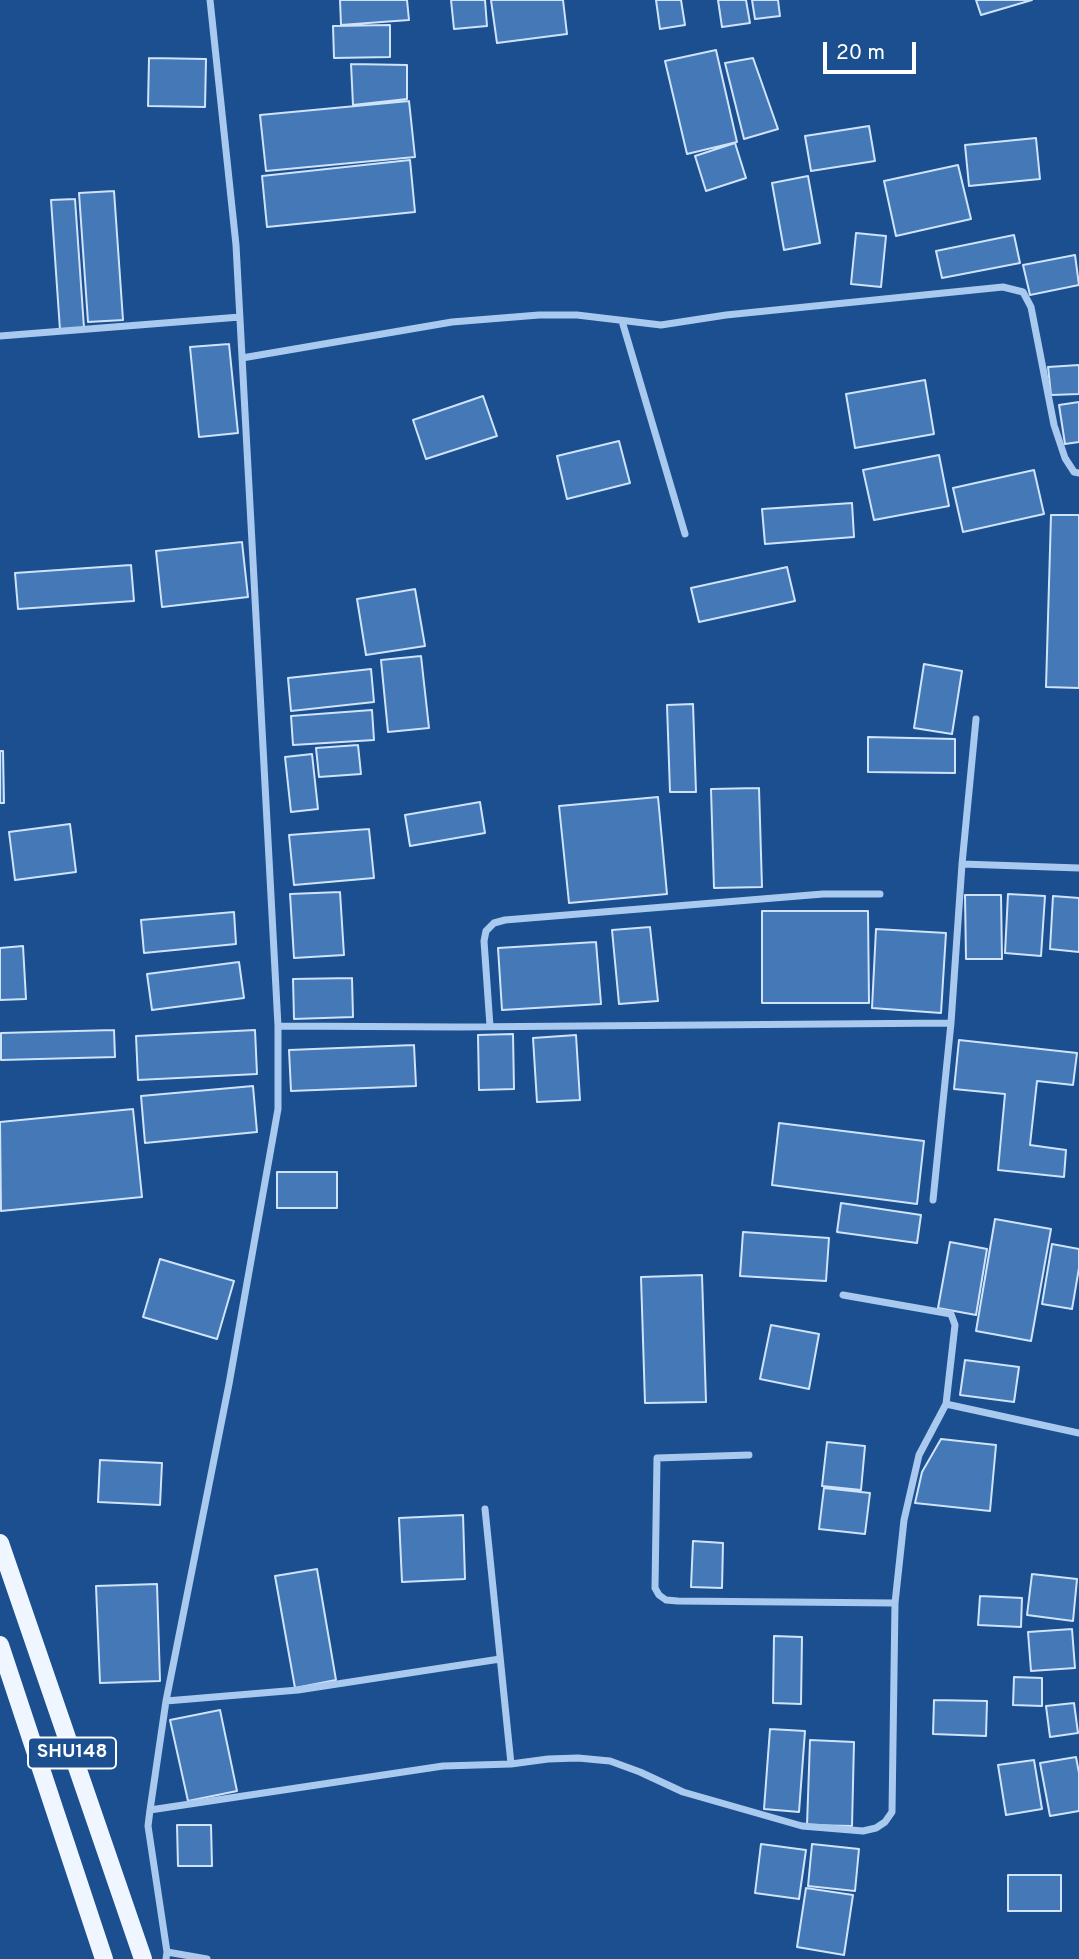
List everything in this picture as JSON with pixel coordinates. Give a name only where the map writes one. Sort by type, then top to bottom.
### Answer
[{"type":"main road","name":"SHU148","points":[[0,1543],[143,1959]]},
{"type":"main road","name":"SHU148","points":[[0,1645],[104,1959]]},
{"type":"street","points":[[207,1959],[166,1955],[148,1826],[166,1701],[229,1384],[278,1109],[278,1026],[236,245],[210,0]]},
{"type":"street","points":[[242,358],[452,322],[564,315],[661,325],[726,315],[1003,287],[1023,292],[1031,307],[1054,425],[1065,458],[1074,472],[1079,473]]},
{"type":"street","points":[[0,336],[240,317]]},
{"type":"street","points":[[622,321],[685,534]]},
{"type":"street","points":[[933,1200],[951,1023],[976,719]]},
{"type":"street","points":[[962,864],[1079,868]]},
{"type":"street","points":[[491,1026],[484,942],[486,931],[494,923],[823,894],[880,894]]},
{"type":"street","points":[[278,1026],[951,1023]]},
{"type":"street","points":[[150,1810],[443,1766],[578,1758],[610,1761],[683,1792],[802,1826],[863,1831],[876,1828],[885,1822],[891,1812],[895,1603],[904,1520],[919,1455],[946,1404],[955,1325],[951,1314],[843,1295]]},
{"type":"street","points":[[946,1404],[1079,1433]]},
{"type":"street","points":[[749,1455],[657,1458],[655,1588],[659,1595],[666,1600],[678,1601],[895,1603]]},
{"type":"street","points":[[485,1509],[511,1764]]},
{"type":"street","points":[[166,1701],[298,1690],[500,1659]]},
{"type":"building","points":[[340,0],[407,0],[409,20],[341,25]]},
{"type":"building","points":[[451,0],[485,0],[487,26],[454,29]]},
{"type":"building","points":[[491,0],[563,0],[567,34],[497,43]]},
{"type":"building","points":[[656,0],[681,0],[685,25],[660,29]]},
{"type":"building","points":[[718,0],[746,0],[750,23],[722,27]]},
{"type":"building","points":[[752,0],[778,0],[780,16],[755,19]]},
{"type":"building","points":[[976,0],[1032,0],[981,15]]},
{"type":"building","points":[[390,25],[390,57],[334,58],[333,26]]},
{"type":"building","points":[[716,50],[737,142],[687,154],[665,61]]},
{"type":"building","points":[[149,58],[206,59],[205,107],[148,106]]},
{"type":"building","points":[[753,58],[778,129],[744,139],[725,63]]},
{"type":"building","points":[[351,64],[407,65],[407,99],[353,105]]},
{"type":"building","points":[[409,101],[415,157],[266,171],[260,115]]},
{"type":"building","points":[[869,126],[875,161],[811,171],[805,136]]},
{"type":"building","points":[[1036,138],[1040,179],[969,186],[965,145]]},
{"type":"building","points":[[735,143],[746,178],[706,191],[695,156]]},
{"type":"building","points":[[410,160],[415,212],[267,227],[262,176]]},
{"type":"building","points":[[958,165],[971,219],[896,236],[884,181]]},
{"type":"building","points":[[808,176],[820,243],[784,250],[772,183]]},
{"type":"building","points":[[114,191],[123,320],[88,322],[79,193]]},
{"type":"building","points":[[75,199],[84,328],[60,330],[51,200]]},
{"type":"building","points":[[856,233],[886,236],[881,287],[851,284]]},
{"type":"building","points":[[1014,235],[1020,263],[942,278],[936,251]]},
{"type":"building","points":[[1075,255],[1079,285],[1030,295],[1023,265]]},
{"type":"building","points":[[229,344],[238,433],[199,437],[190,347]]},
{"type":"building","points":[[1079,365],[1079,394],[1051,395],[1048,367]]},
{"type":"building","points":[[925,380],[934,434],[855,448],[846,394]]},
{"type":"building","points":[[483,396],[497,436],[426,459],[413,420]]},
{"type":"building","points":[[1079,402],[1079,442],[1065,444],[1059,405]]},
{"type":"building","points":[[619,441],[630,483],[567,499],[557,456]]},
{"type":"building","points":[[939,455],[949,506],[874,520],[863,470]]},
{"type":"building","points":[[1034,470],[1044,514],[963,532],[953,488]]},
{"type":"building","points":[[852,503],[854,537],[765,544],[762,509]]},
{"type":"building","points":[[1051,515],[1079,515],[1079,688],[1046,687]]},
{"type":"building","points":[[242,542],[248,597],[162,607],[156,551]]},
{"type":"building","points":[[131,565],[134,601],[18,609],[15,573]]},
{"type":"building","points":[[787,567],[795,601],[699,622],[691,588]]},
{"type":"building","points":[[415,589],[425,646],[366,655],[357,599]]},
{"type":"building","points":[[421,656],[429,728],[388,732],[381,660]]},
{"type":"building","points":[[924,664],[962,671],[952,734],[914,728]]},
{"type":"building","points":[[371,669],[374,702],[291,711],[288,678]]},
{"type":"building","points":[[693,704],[696,792],[670,792],[667,705]]},
{"type":"building","points":[[372,710],[374,740],[293,745],[291,716]]},
{"type":"building","points":[[868,737],[955,739],[955,773],[868,772]]},
{"type":"building","points":[[358,745],[361,774],[319,777],[316,748]]},
{"type":"building","points":[[0,751],[3,751],[4,803],[0,803]]},
{"type":"building","points":[[312,754],[318,809],[291,812],[285,757]]},
{"type":"building","points":[[759,788],[762,887],[714,888],[711,789]]},
{"type":"building","points":[[658,797],[667,894],[569,903],[559,806]]},
{"type":"building","points":[[480,802],[485,833],[410,846],[405,815]]},
{"type":"building","points":[[70,824],[76,872],[15,880],[9,832]]},
{"type":"building","points":[[369,829],[374,878],[294,885],[289,835]]},
{"type":"building","points":[[340,892],[344,955],[294,958],[290,894]]},
{"type":"building","points":[[1008,894],[1045,896],[1041,956],[1005,953]]},
{"type":"building","points":[[965,895],[1001,895],[1002,959],[966,959]]},
{"type":"building","points":[[1053,896],[1079,898],[1079,952],[1050,949]]},
{"type":"building","points":[[762,911],[868,911],[869,1003],[762,1003]]},
{"type":"building","points":[[234,912],[236,944],[144,953],[141,920]]},
{"type":"building","points":[[650,927],[658,1001],[619,1004],[612,930]]},
{"type":"building","points":[[876,929],[946,933],[941,1013],[872,1008]]},
{"type":"building","points":[[596,942],[601,1004],[502,1010],[498,948]]},
{"type":"building","points":[[23,946],[26,999],[0,1000],[0,948]]},
{"type":"building","points":[[239,962],[244,998],[152,1010],[147,974]]},
{"type":"building","points":[[352,978],[353,1017],[294,1019],[293,979]]},
{"type":"building","points":[[114,1030],[115,1057],[1,1060],[1,1033]]},
{"type":"building","points":[[255,1030],[257,1074],[138,1080],[136,1036]]},
{"type":"building","points":[[513,1034],[514,1089],[479,1090],[478,1035]]},
{"type":"building","points":[[576,1035],[580,1100],[537,1102],[533,1038]]},
{"type":"building","points":[[959,1040],[1077,1053],[1073,1085],[1037,1081],[1030,1145],[1066,1150],[1064,1177],[998,1170],[1005,1094],[954,1089]]},
{"type":"building","points":[[414,1045],[416,1086],[291,1091],[289,1050]]},
{"type":"building","points":[[253,1086],[257,1132],[145,1143],[141,1096]]},
{"type":"building","points":[[133,1109],[142,1197],[1,1211],[0,1122]]},
{"type":"building","points":[[779,1123],[924,1141],[917,1204],[772,1185]]},
{"type":"building","points":[[277,1172],[337,1172],[337,1208],[277,1208]]},
{"type":"building","points":[[841,1203],[921,1215],[917,1243],[837,1232]]},
{"type":"building","points":[[995,1219],[1051,1229],[1031,1341],[976,1331]]},
{"type":"building","points":[[743,1232],[829,1238],[826,1281],[740,1276]]},
{"type":"building","points":[[950,1242],[987,1249],[976,1315],[938,1308]]},
{"type":"building","points":[[1052,1244],[1079,1249],[1079,1268],[1072,1309],[1042,1304]]},
{"type":"building","points":[[160,1259],[234,1281],[217,1339],[143,1317]]},
{"type":"building","points":[[702,1275],[706,1402],[645,1403],[641,1277]]},
{"type":"building","points":[[771,1325],[819,1334],[809,1389],[760,1379]]},
{"type":"building","points":[[965,1360],[1019,1367],[1014,1402],[960,1395]]},
{"type":"building","points":[[941,1439],[996,1445],[990,1511],[915,1503],[922,1472]]},
{"type":"building","points":[[827,1442],[865,1446],[861,1490],[822,1486]]},
{"type":"building","points":[[100,1460],[162,1463],[160,1505],[98,1502]]},
{"type":"building","points":[[824,1488],[870,1493],[865,1534],[819,1529]]},
{"type":"building","points":[[463,1515],[465,1579],[402,1582],[399,1518]]},
{"type":"building","points":[[693,1541],[723,1543],[722,1588],[691,1587]]},
{"type":"building","points":[[317,1569],[336,1680],[295,1688],[275,1576]]},
{"type":"building","points":[[1032,1574],[1077,1579],[1073,1621],[1027,1615]]},
{"type":"building","points":[[157,1584],[160,1681],[100,1683],[96,1586]]},
{"type":"building","points":[[980,1596],[1022,1598],[1021,1627],[978,1625]]},
{"type":"building","points":[[1072,1629],[1075,1668],[1031,1671],[1028,1632]]},
{"type":"building","points":[[774,1636],[802,1637],[801,1704],[773,1703]]},
{"type":"building","points":[[1014,1677],[1042,1678],[1042,1706],[1013,1705]]},
{"type":"building","points":[[934,1700],[987,1701],[986,1736],[933,1734]]},
{"type":"building","points":[[1074,1703],[1078,1733],[1050,1737],[1046,1706]]},
{"type":"building","points":[[220,1710],[237,1791],[188,1801],[170,1720]]},
{"type":"building","points":[[770,1729],[805,1731],[799,1812],[764,1809]]},
{"type":"building","points":[[810,1740],[854,1742],[852,1826],[807,1825]]},
{"type":"building","points":[[1076,1757],[1079,1773],[1079,1811],[1050,1816],[1040,1763]]},
{"type":"building","points":[[1034,1760],[1042,1809],[1006,1815],[998,1765]]},
{"type":"building","points":[[177,1825],[211,1825],[212,1866],[178,1866]]},
{"type":"building","points":[[761,1844],[806,1850],[799,1899],[755,1893]]},
{"type":"building","points":[[812,1844],[859,1849],[855,1891],[808,1886]]},
{"type":"building","points":[[1008,1875],[1061,1875],[1061,1911],[1008,1911]]},
{"type":"building","points":[[806,1888],[853,1895],[844,1955],[797,1947]]}]
